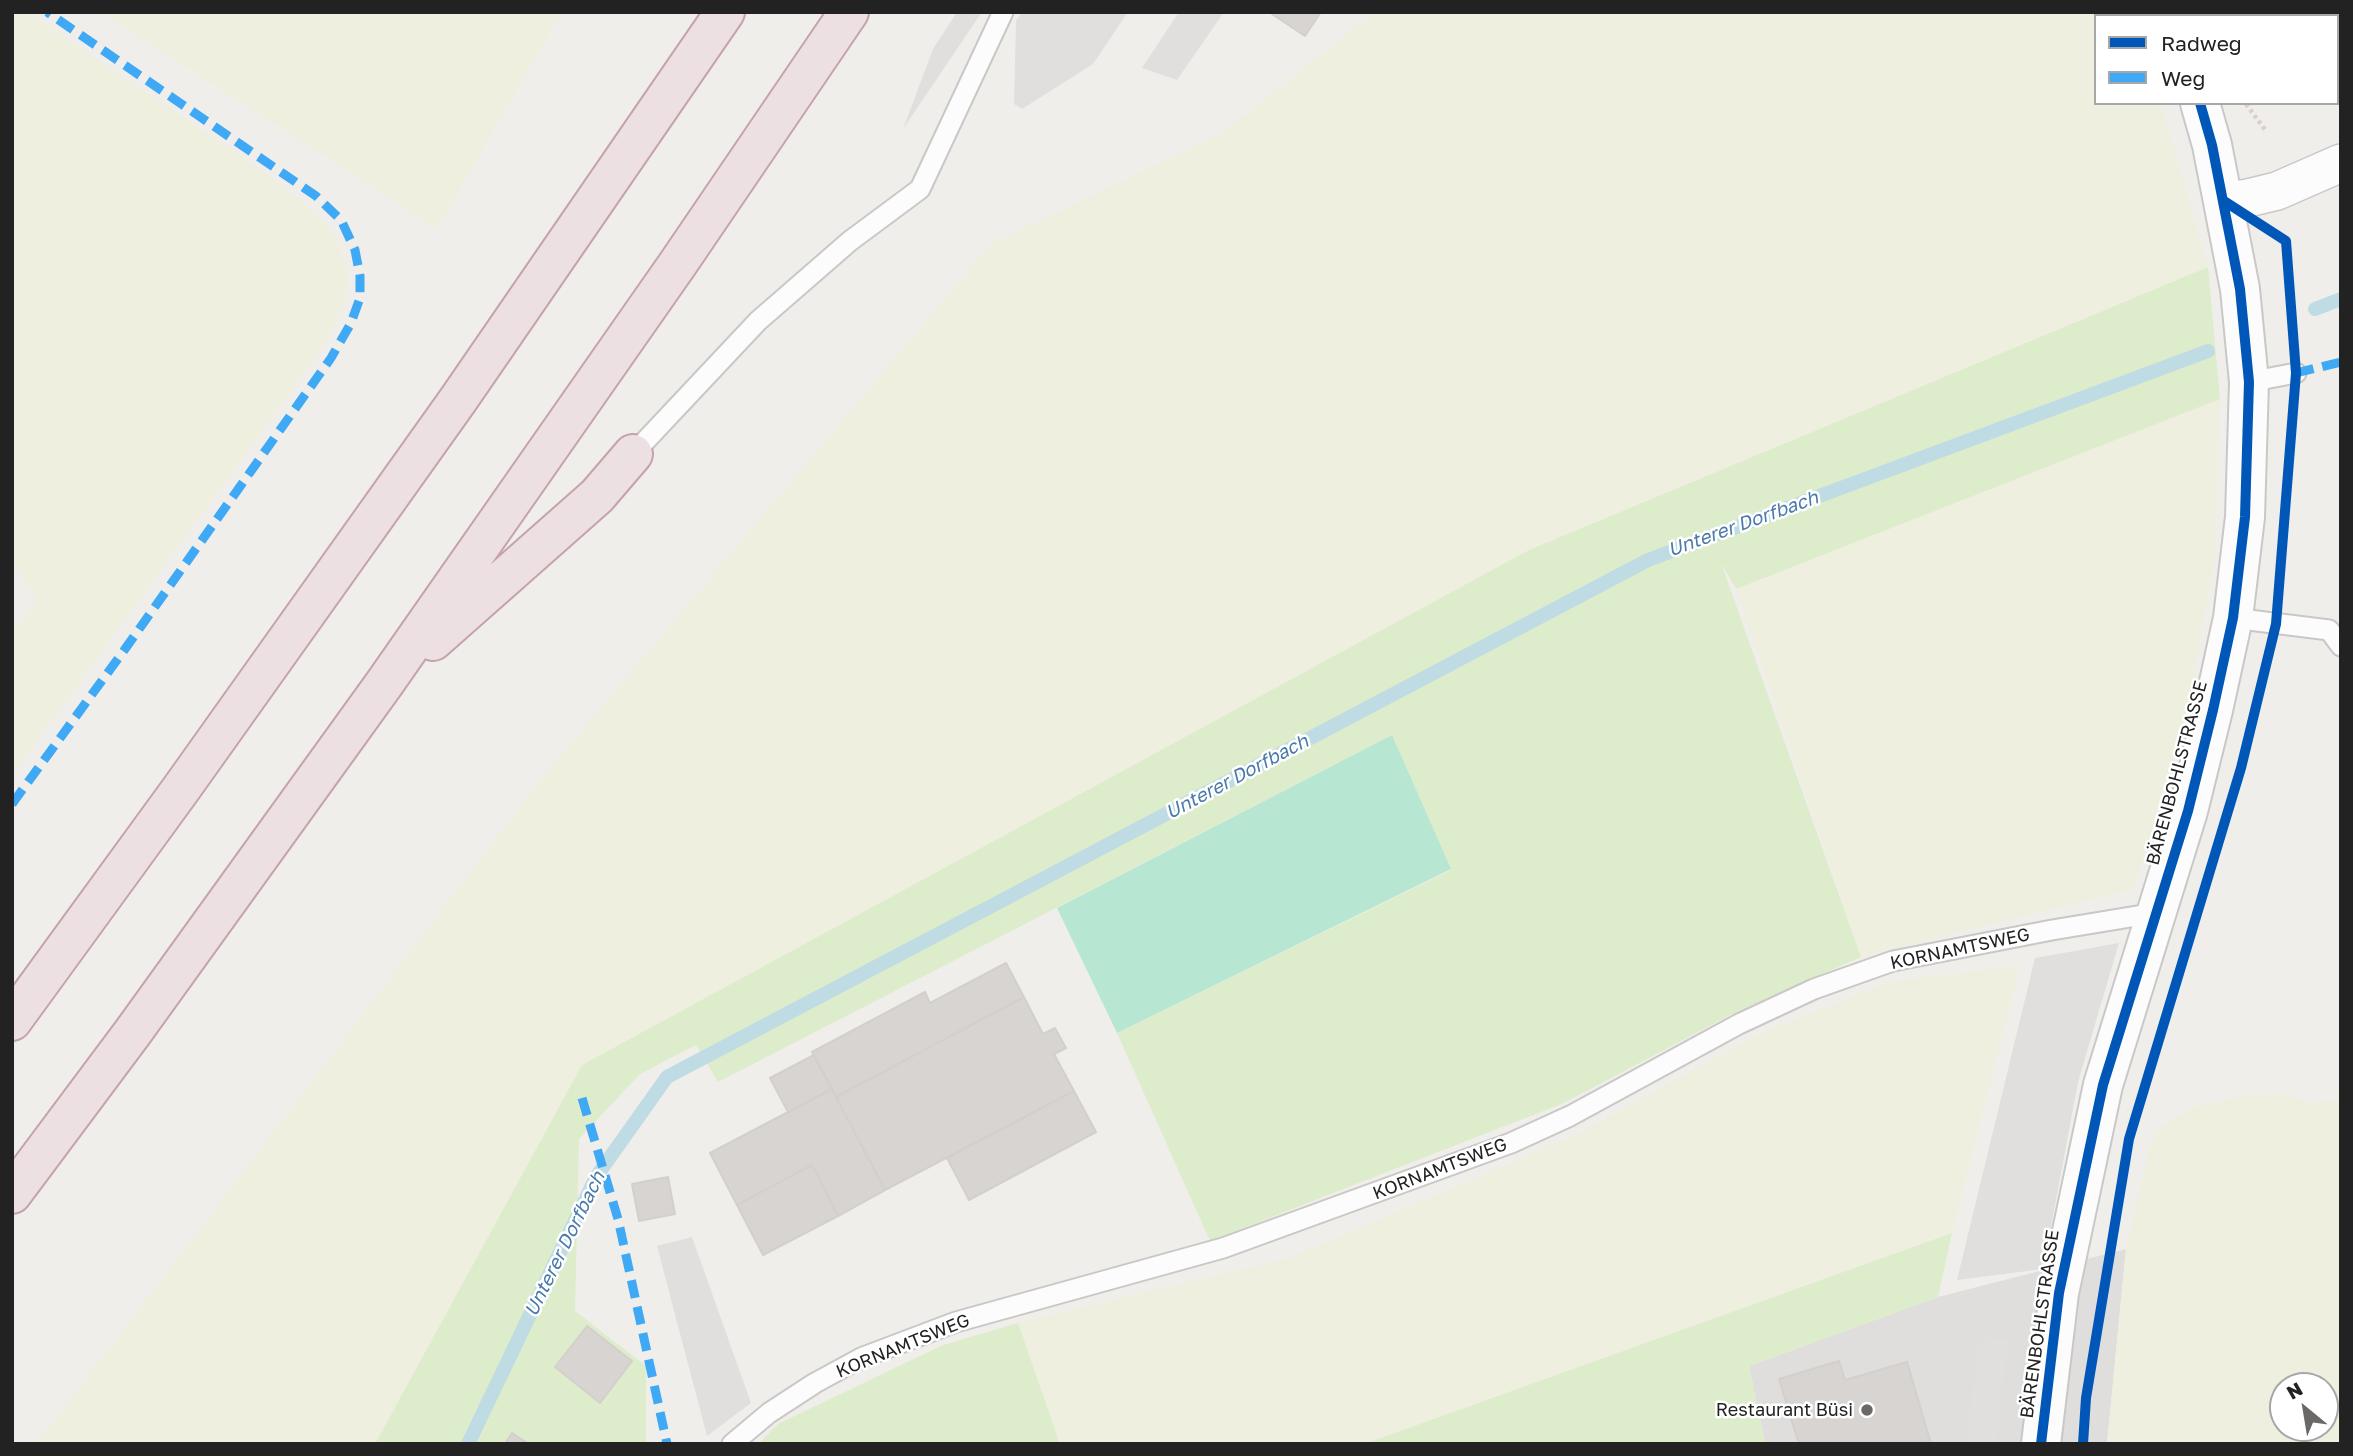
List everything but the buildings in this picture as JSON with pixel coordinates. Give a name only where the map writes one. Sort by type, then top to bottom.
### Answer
[{"type":"highway","points":[[12,1021],[434,433],[725,12]]},
{"type":"highway","points":[[12,1194],[133,1032],[384,684],[649,306],[849,12]]},
{"type":"highway","points":[[384,684],[597,496],[633,454]]},
{"type":"street","name":"BÄRENBOHLSTRASSE","points":[[2040,1444],[2059,1293],[2077,1199],[2104,1085],[2188,811],[2233,618],[2245,517],[2249,382],[2240,289],[2212,145],[2201,105]]},
{"type":"street","points":[[2224,201],[2277,191],[2341,163]]},
{"type":"lane","points":[[633,454],[758,321],[850,241],[920,189],[1003,12]]},
{"type":"lane","points":[[2249,382],[2296,373]]},
{"type":"lane","points":[[2233,618],[2337,632]]},
{"type":"lane","name":"KORNAMTSWEG","points":[[732,1444],[780,1405],[861,1358],[956,1322],[1223,1248],[1511,1143],[1570,1116],[1739,1024],[1814,989],[1893,961],[2155,913]]},
{"type":"path","points":[[2247,105],[2266,131]]},
{"type":"shaded area","points":[[957,12],[982,12],[903,129],[933,49]]},
{"type":"shaded area","points":[[1022,12],[1128,12],[1093,64],[1022,109],[1014,104],[1016,21]]},
{"type":"shaded area","points":[[1179,12],[1224,12],[1177,80],[1142,68]]},
{"type":"shaded area","points":[[2119,943],[2078,1082],[2043,1269],[1957,1280],[2035,958]]},
{"type":"shaded area","points":[[692,1237],[751,1403],[707,1436],[657,1246]]},
{"type":"shaded area","points":[[2126,1249],[2107,1444],[1765,1444],[1749,1366],[1938,1297]]},
{"type":"shaded area","points":[[1979,1338],[2008,1339],[1996,1444],[1966,1444]]},
{"type":"green space","points":[[12,12],[27,12],[254,165],[310,207],[330,228],[342,252],[348,278],[345,301],[321,350],[12,775],[12,633],[38,601],[12,562]]},
{"type":"green space","points":[[101,12],[562,12],[437,229]]},
{"type":"green space","points":[[1375,12],[2136,12],[2094,14],[2094,105],[2162,105],[2208,267],[1529,550],[582,1065],[375,1444],[37,1444],[542,778],[991,244],[1222,133]]},
{"type":"green space","points":[[2208,267],[2220,399],[1736,589],[1721,563],[1861,957],[1732,1014],[1564,1103],[1210,1241],[1117,1033],[1451,870],[1392,735],[718,1082],[696,1045],[640,1074],[579,1139],[575,1311],[646,1366],[646,1444],[375,1444],[582,1065],[1529,550]]},
{"type":"green space","points":[[2220,399],[2215,555],[2188,707],[2134,889],[1861,957],[1736,589]]},
{"type":"green space","points":[[1392,735],[1451,869],[1117,1033],[1057,908]]},
{"type":"green space","points":[[2020,965],[1952,1233],[1364,1444],[1060,1444],[1018,1323],[1289,1258],[1573,1136],[1755,1036],[1890,982]]},
{"type":"green space","points":[[2284,1094],[2309,1103],[2341,1099],[2341,1444],[2107,1444],[2126,1249],[2149,1148],[2160,1127],[2197,1106],[2250,1095]]},
{"type":"green space","points":[[1952,1233],[1938,1297],[1749,1366],[1765,1444],[1364,1444]]},
{"type":"green space","points":[[1018,1323],[1060,1444],[758,1444],[778,1424],[943,1345]]},
{"type":"waterway","name":"Unterer Dorfbach","points":[[2315,309],[2341,299]]},
{"type":"waterway","name":"Unterer Dorfbach","points":[[468,1444],[596,1177],[667,1077],[1648,560],[2208,351]]},
{"type":"marked path","points":[[12,804],[331,358],[351,323],[360,298],[360,276],[355,250],[341,220],[316,196],[47,12]]},
{"type":"marked path","points":[[2296,373],[2341,362]]},
{"type":"marked path","points":[[582,1098],[618,1219],[667,1444]]},
{"type":"cycle path","points":[[2041,1444],[2059,1293],[2103,1085],[2188,811],[2233,618],[2245,517],[2249,382],[2240,289],[2212,145],[2201,105]]},
{"type":"cycle path","points":[[2083,1444],[2086,1398],[2129,1139],[2241,768],[2276,624],[2296,373],[2286,241],[2224,201]]},
{"type":"place","name":"Restaurant Büsi","points":[[1867,1410]]}]
